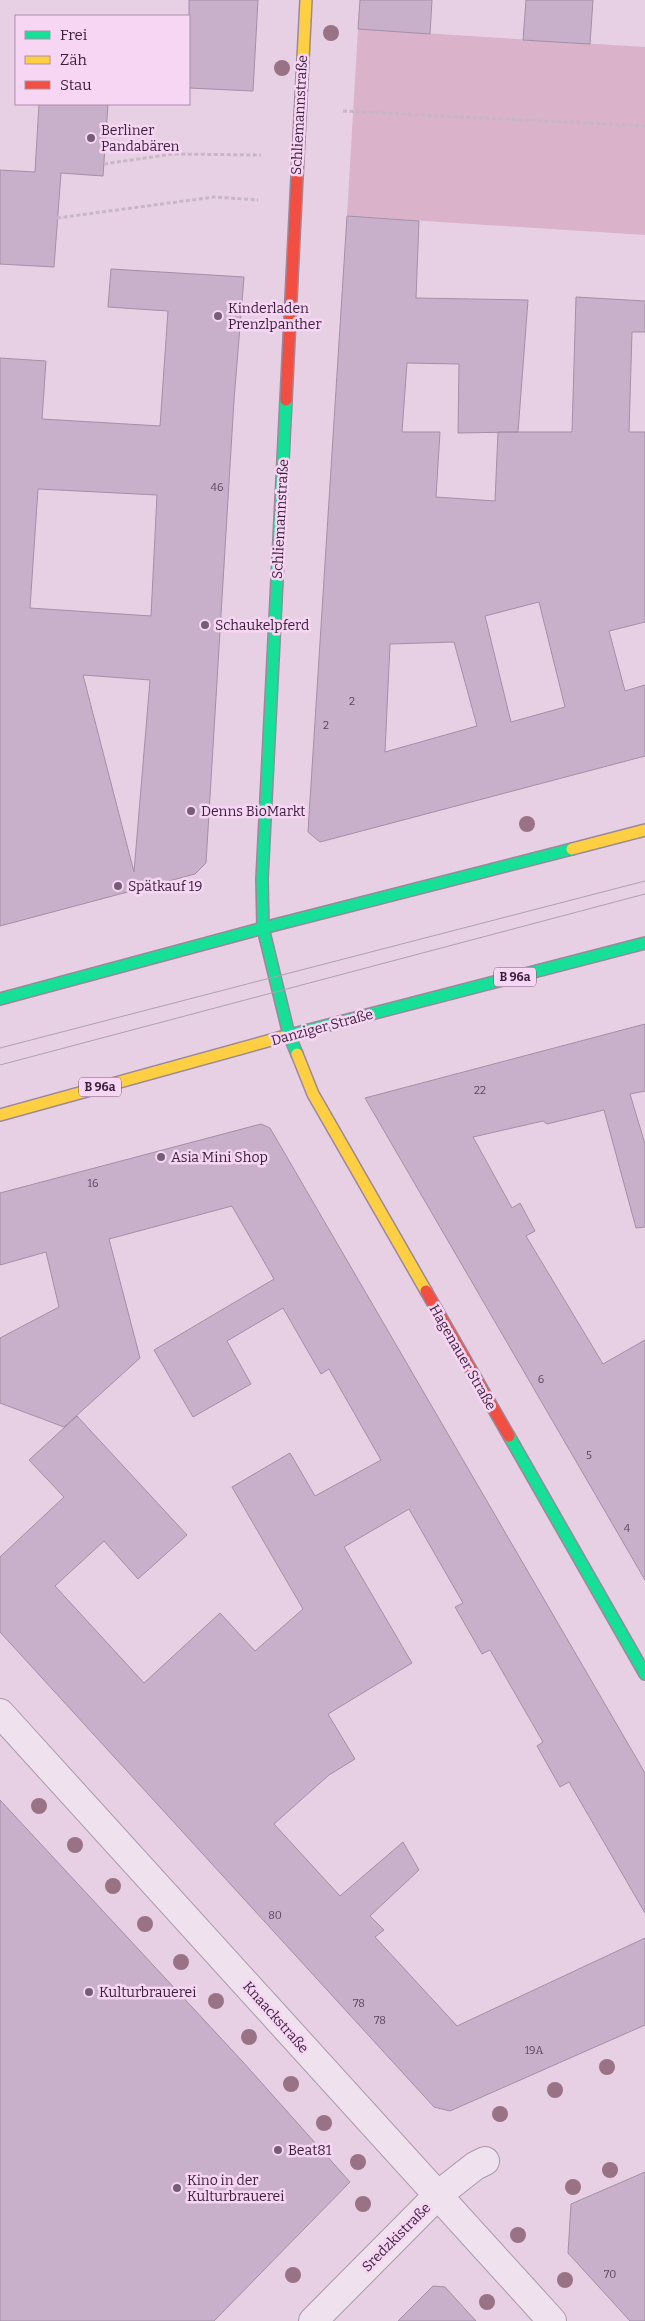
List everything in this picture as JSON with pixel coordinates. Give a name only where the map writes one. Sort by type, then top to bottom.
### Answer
[{"type":"street","name":"Schliemannstraße","points":[[289,1035],[263,928],[262,879],[306,0]]},
{"type":"street","points":[[0,999],[263,928],[645,830]]},
{"type":"street","name":"Danziger Straße","points":[[0,1115],[289,1035],[645,943]]},
{"type":"street","name":"Hagenauer Straße","points":[[289,1035],[313,1094],[645,1674]]},
{"type":"street","name":"Knaackstraße","points":[[0,1713],[552,2321]]},
{"type":"street","name":"Sredzkistraße","points":[[313,2321],[438,2195],[475,2166],[485,2161]]},
{"type":"path","points":[[343,111],[645,126]]},
{"type":"path","points":[[104,164],[173,154],[261,155]]},
{"type":"path","points":[[58,218],[214,197],[258,200]]},
{"type":"shaded area","points":[[358,29],[645,47],[645,235],[347,216]]},
{"type":"building","points":[[189,0],[258,0],[253,91],[190,88]]},
{"type":"building","points":[[360,0],[432,0],[430,34],[358,29]]},
{"type":"building","points":[[526,0],[593,0],[590,44],[523,40]]},
{"type":"building","points":[[39,105],[108,105],[103,176],[61,173],[54,267],[0,264],[0,170],[35,172]]},
{"type":"building","points":[[347,216],[419,221],[416,298],[528,300],[518,432],[572,432],[576,297],[645,301],[645,332],[632,332],[629,432],[645,432],[645,622],[609,631],[625,691],[645,685],[645,756],[320,842],[308,832]],"holes":[[[407,363],[459,364],[458,433],[498,432],[495,501],[436,497],[440,432],[402,432]],[[539,602],[565,707],[511,722],[485,616]],[[454,642],[477,726],[385,752],[390,644]]]},
{"type":"building","points":[[111,269],[244,277],[234,400],[206,863],[195,874],[0,926],[0,358],[46,361],[42,419],[160,426],[168,311],[108,307]],"holes":[[[38,489],[157,495],[151,616],[30,608]],[[83,675],[150,680],[134,872]]]},
{"type":"building","points":[[645,1024],[645,1091],[630,1094],[645,1144],[645,1227],[636,1228],[604,1110],[547,1124],[543,1121],[473,1137],[512,1208],[520,1203],[535,1231],[526,1236],[603,1364],[645,1340],[645,1580],[365,1098]]},
{"type":"building","points":[[261,1124],[270,1128],[645,1773],[645,1913],[569,1782],[560,1787],[537,1746],[543,1742],[490,1650],[482,1654],[455,1607],[463,1603],[409,1509],[344,1547],[412,1663],[328,1714],[355,1759],[329,1775],[274,1824],[340,1896],[403,1842],[419,1870],[370,1916],[384,1930],[375,1937],[457,2026],[645,1938],[645,2025],[450,2111],[434,2107],[0,1632],[0,1557],[64,1497],[29,1460],[77,1416],[187,1535],[138,1579],[104,1541],[55,1586],[144,1683],[220,1613],[255,1651],[303,1609],[232,1487],[290,1453],[315,1496],[381,1460],[329,1369],[321,1374],[283,1308],[227,1341],[251,1384],[193,1417],[154,1350],[274,1279],[232,1206],[109,1239],[140,1358],[64,1427],[0,1403],[0,1338],[59,1307],[46,1252],[0,1265],[0,1193]]},
{"type":"building","name":"Kulturbrauerei","points":[[0,1800],[243,2062],[350,2182],[214,2321],[0,2321]]},
{"type":"building","points":[[645,2172],[645,2321],[630,2321],[568,2253],[571,2204]]},
{"type":"building","points":[[433,2286],[445,2287],[476,2321],[398,2321]]},
{"type":"tram line","points":[[0,1048],[645,881]]},
{"type":"tram line","points":[[0,1065],[645,894]]},
{"type":"traffic: fast","points":[[286,400],[262,879],[263,928],[289,1035],[297,1054]]},
{"type":"traffic: fast","points":[[0,999],[263,928],[572,849]]},
{"type":"traffic: fast","points":[[282,1037],[645,943]]},
{"type":"traffic: fast","points":[[509,1436],[645,1674]]},
{"type":"traffic: slow","points":[[297,177],[306,0]]},
{"type":"traffic: slow","points":[[572,849],[645,830]]},
{"type":"traffic: slow","points":[[0,1115],[282,1037]]},
{"type":"traffic: slow","points":[[297,1054],[313,1094],[426,1291]]},
{"type":"traffic: jam","points":[[286,400],[297,177]]},
{"type":"traffic: jam","points":[[426,1291],[509,1436]]},
{"type":"place","name":"Berliner Pandabären","points":[[91,138]]},
{"type":"place","name":"Kinderladen Prenzlpanther","points":[[218,316]]},
{"type":"place","name":"Schaukelpferd","points":[[205,625]]},
{"type":"place","name":"Denns BioMarkt","points":[[191,811]]},
{"type":"place","name":"Spätkauf 19","points":[[118,886]]},
{"type":"place","name":"Asia Mini Shop","points":[[161,1157]]},
{"type":"place","name":"Kulturbrauerei","points":[[89,1992]]},
{"type":"place","name":"Beat81","points":[[278,2150]]},
{"type":"place","name":"Kino in der Kulturbrauerei","points":[[177,2188]]}]
